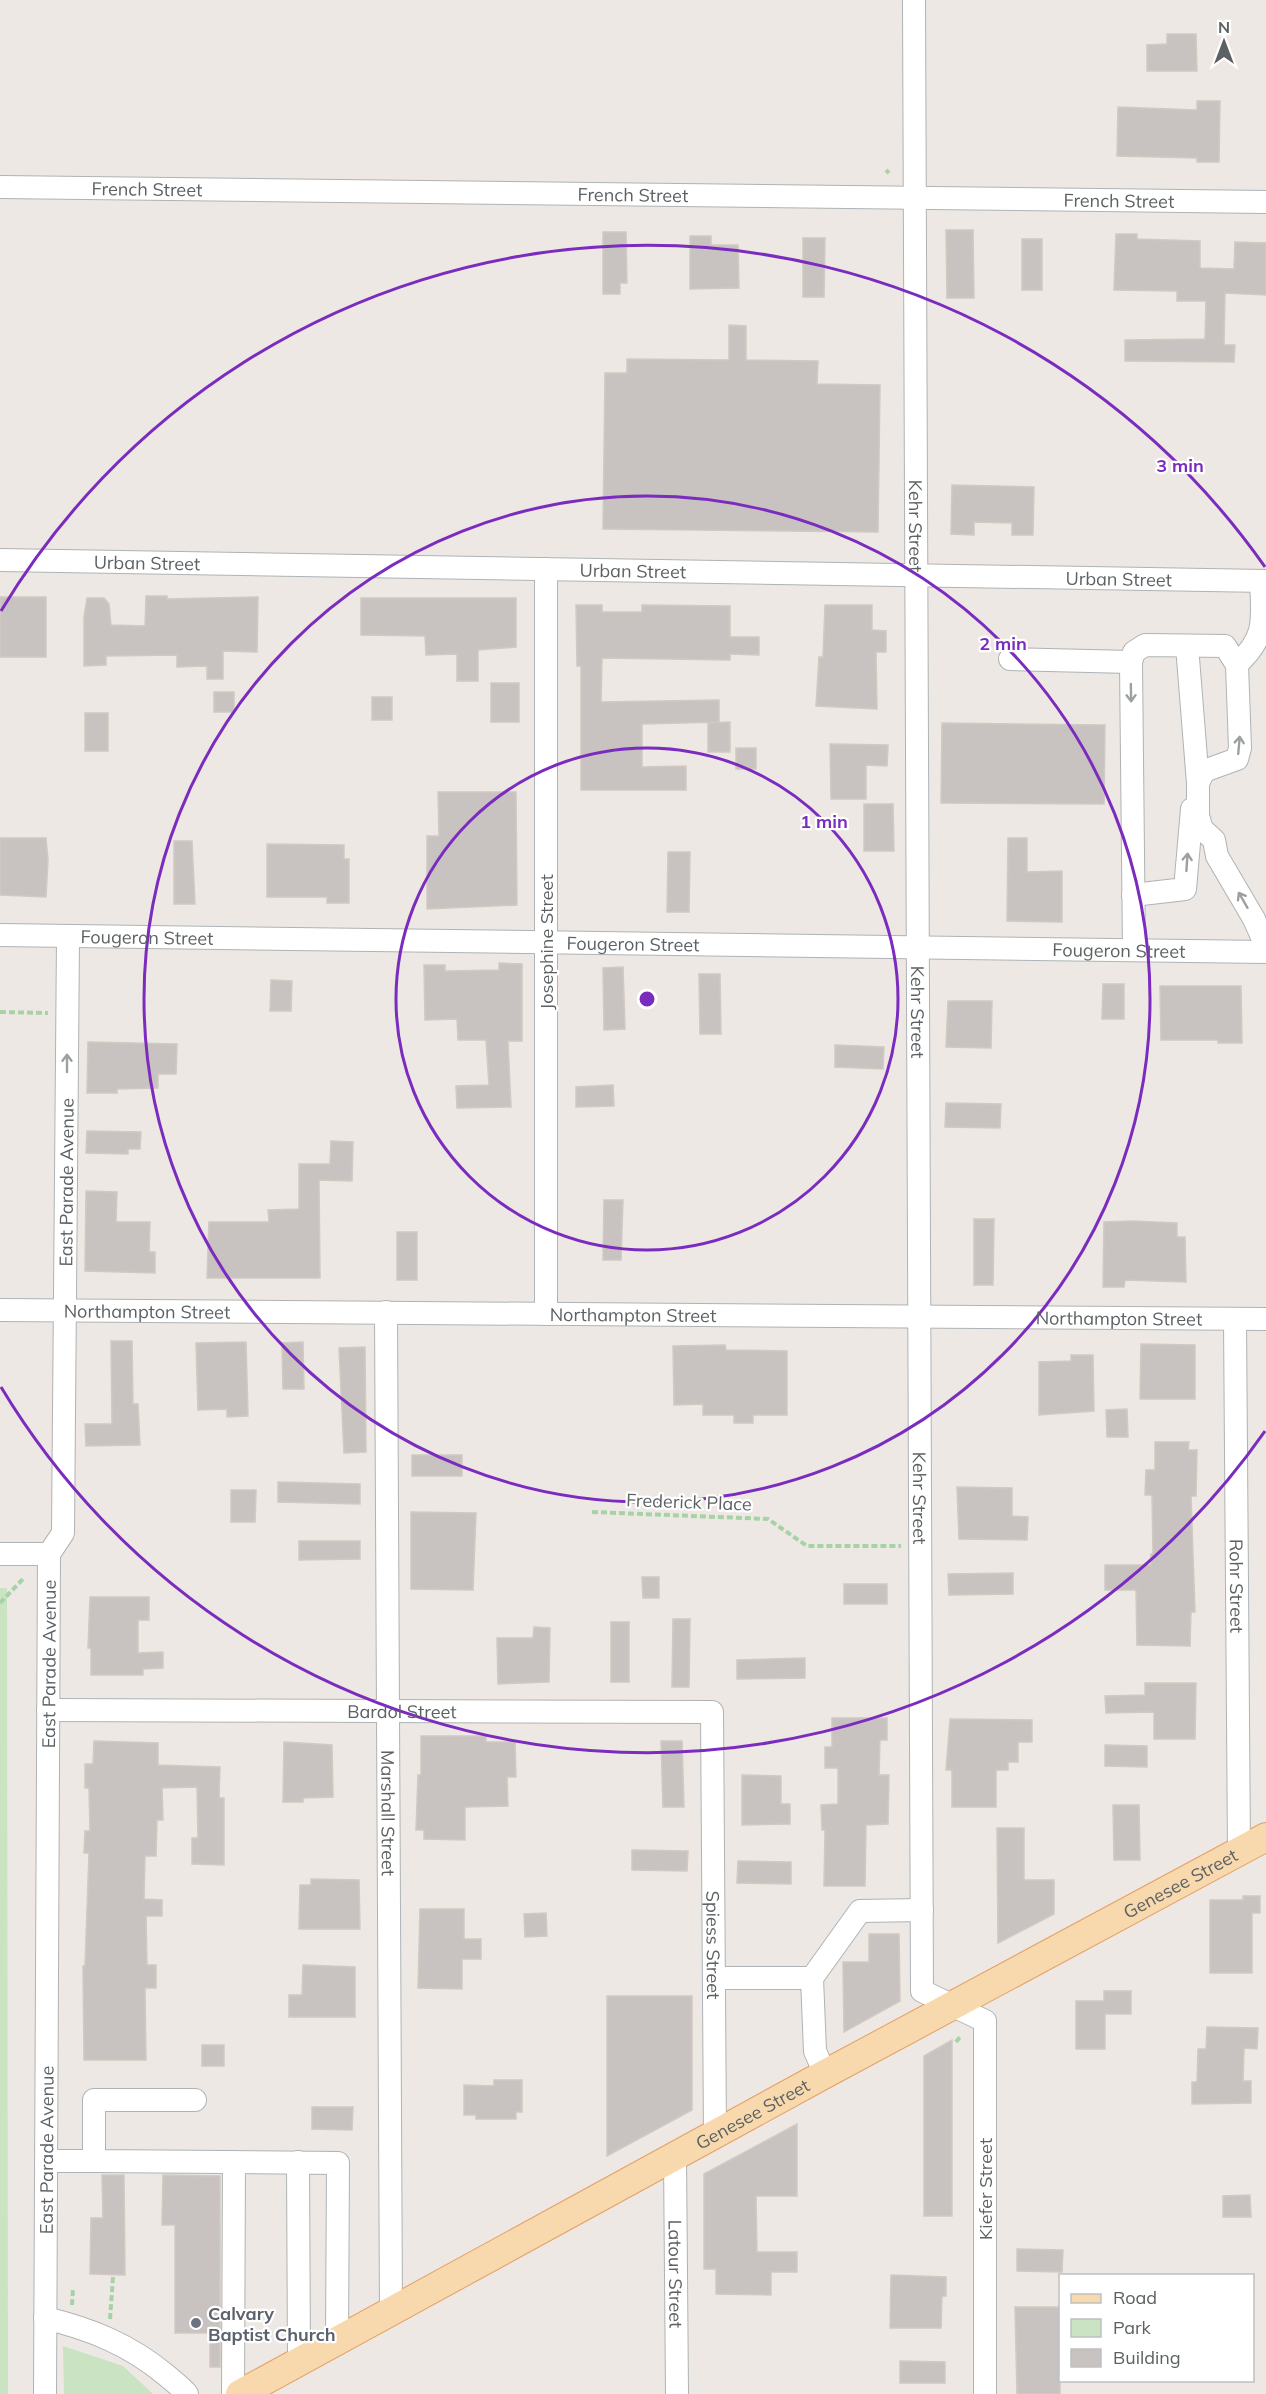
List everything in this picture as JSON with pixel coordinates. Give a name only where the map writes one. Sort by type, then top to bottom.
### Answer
[{"type":"main road","name":"Genesee Street","points":[[240,2394],[272,2386],[298,2361],[391,2313],[825,2074],[1266,1837]]},
{"type":"street","name":"Kehr Street","points":[[914,0],[916,948],[922,1991],[952,2005]]},
{"type":"street","name":"French Street","points":[[0,187],[1266,202]]},
{"type":"street","name":"Urban Street","points":[[0,560],[1264,581]]},
{"type":"street","name":"Josephine Street","points":[[546,569],[546,1314]]},
{"type":"street","points":[[1237,664],[1261,642],[1264,581]]},
{"type":"street","points":[[1133,895],[1185,889],[1190,813],[1204,771],[1210,766],[1237,759],[1240,748],[1237,664],[1225,646],[1145,645],[1134,652],[1131,662],[1133,895],[1134,950]]},
{"type":"street","points":[[1187,646],[1198,816],[1202,829],[1214,840],[1217,856],[1254,920],[1266,946]]},
{"type":"street","points":[[1010,659],[1131,662]]},
{"type":"street","name":"Fougeron Street","points":[[0,935],[68,938],[1266,952]]},
{"type":"street","name":"East Parade Avenue","points":[[45,2394],[49,1554],[63,1533],[68,938]]},
{"type":"street","name":"Northampton Street","points":[[0,1310],[1266,1319]]},
{"type":"street","name":"Marshall Street","points":[[386,1312],[391,2313]]},
{"type":"street","name":"Rohr Street","points":[[1235,1319],[1239,1852]]},
{"type":"street","points":[[0,1554],[49,1554]]},
{"type":"street","name":"Bardol Street","points":[[48,1710],[712,1712],[712,1755]]},
{"type":"street","name":"Spiess Street","points":[[712,1755],[715,2136]]},
{"type":"street","points":[[825,2074],[814,2051],[812,1978],[860,1911],[921,1910]]},
{"type":"street","points":[[714,1978],[812,1978]]},
{"type":"street","name":"Kiefer Street","points":[[952,2005],[985,2021],[985,2394]]},
{"type":"street","points":[[94,2161],[94,2100],[195,2100]]},
{"type":"street","name":"Latour Street","points":[[675,2156],[677,2394]]},
{"type":"street","points":[[46,2161],[338,2163],[336,2342]]},
{"type":"street","points":[[233,2394],[234,2162]]},
{"type":"street","points":[[298,2162],[298,2361]]},
{"type":"street","points":[[45,2318],[85,2328],[120,2344],[149,2361],[187,2394]]},
{"type":"path","points":[[9,1012],[10,1004]]},
{"type":"path","points":[[0,1012],[52,1013]]},
{"type":"path","name":"Frederick Place","points":[[592,1512],[768,1519],[807,1546],[920,1546]]},
{"type":"path","points":[[0,1603],[23,1579]]},
{"type":"path","points":[[956,2042],[960,2037]]},
{"type":"path","points":[[109,2323],[113,2311],[113,2277]]},
{"type":"path","points":[[72,2306],[73,2288]]},
{"type":"green space","points":[[0,1588],[7,1588],[8,2394],[0,2394]]},
{"type":"green space","points":[[63,2346],[123,2366],[153,2394],[64,2394]]},
{"type":"building","points":[[1167,34],[1196,34],[1197,71],[1147,71],[1147,45],[1167,44]]},
{"type":"building","points":[[1197,101],[1220,101],[1219,162],[1197,162],[1197,158],[1117,156],[1118,107],[1197,110]]},
{"type":"building","points":[[946,230],[973,230],[974,298],[947,298]]},
{"type":"building","points":[[603,232],[626,232],[627,283],[620,283],[620,294],[603,294]]},
{"type":"building","points":[[1116,234],[1137,234],[1137,239],[1200,241],[1200,268],[1234,269],[1235,242],[1266,243],[1266,295],[1225,293],[1224,345],[1235,345],[1234,362],[1125,361],[1125,340],[1205,339],[1206,301],[1177,301],[1177,291],[1114,290]]},
{"type":"building","points":[[690,236],[711,236],[711,245],[738,245],[739,288],[690,289]]},
{"type":"building","points":[[803,238],[825,238],[824,297],[803,297]]},
{"type":"building","points":[[1022,239],[1042,239],[1042,290],[1022,290]]},
{"type":"building","points":[[729,325],[746,326],[746,360],[818,361],[817,384],[880,385],[878,532],[603,529],[605,373],[627,373],[627,359],[729,360]]},
{"type":"building","points":[[952,485],[1034,487],[1033,535],[1012,535],[1012,523],[974,522],[974,535],[951,534]]},
{"type":"building","points":[[146,596],[167,596],[167,599],[258,597],[257,652],[223,651],[223,679],[207,679],[207,666],[177,667],[177,655],[106,656],[106,665],[84,666],[84,617],[87,598],[104,598],[109,604],[111,625],[145,626]]},
{"type":"building","points":[[0,597],[46,597],[46,657],[0,657]]},
{"type":"building","points":[[361,598],[516,598],[516,647],[478,650],[478,681],[457,681],[457,654],[426,655],[425,636],[361,635]]},
{"type":"building","points":[[576,605],[602,605],[602,612],[642,612],[642,605],[730,606],[730,637],[759,637],[759,655],[730,654],[730,660],[602,658],[601,702],[719,700],[719,722],[642,724],[642,767],[686,766],[686,790],[581,790],[581,666],[577,666]]},
{"type":"building","points":[[825,605],[872,605],[872,630],[886,631],[886,652],[876,652],[877,709],[816,706],[819,657],[823,657]]},
{"type":"building","points":[[491,683],[519,683],[519,722],[491,722]]},
{"type":"building","points":[[214,692],[234,692],[234,712],[214,712]]},
{"type":"building","points":[[372,697],[392,697],[392,720],[372,720]]},
{"type":"building","points":[[85,713],[108,713],[108,751],[85,751]]},
{"type":"building","points":[[730,722],[730,752],[708,752],[708,723]]},
{"type":"building","points":[[942,723],[1105,725],[1104,804],[941,803]]},
{"type":"building","points":[[830,744],[888,745],[887,766],[866,765],[866,799],[831,799]]},
{"type":"building","points":[[736,748],[756,748],[756,769],[736,769]]},
{"type":"building","points":[[438,792],[516,792],[517,905],[427,909],[427,836],[439,836]]},
{"type":"building","points":[[864,804],[893,804],[894,851],[864,851]]},
{"type":"building","points":[[0,838],[46,838],[48,860],[46,897],[0,895]]},
{"type":"building","points":[[1008,838],[1027,838],[1027,872],[1062,871],[1062,922],[1007,921]]},
{"type":"building","points":[[174,841],[192,841],[195,904],[174,904]]},
{"type":"building","points":[[267,844],[344,845],[344,859],[349,859],[349,903],[327,903],[327,897],[267,897]]},
{"type":"building","points":[[668,852],[690,852],[689,912],[667,912]]},
{"type":"building","points":[[499,963],[522,964],[522,1041],[508,1041],[511,1107],[457,1108],[456,1086],[489,1085],[486,1040],[458,1040],[457,1019],[425,1020],[424,965],[445,965],[445,971],[499,970]]},
{"type":"building","points":[[623,967],[625,1029],[604,1030],[603,968]]},
{"type":"building","points":[[699,974],[720,974],[721,1034],[700,1034]]},
{"type":"building","points":[[271,980],[292,981],[291,1011],[270,1011]]},
{"type":"building","points":[[1103,984],[1124,984],[1124,1019],[1102,1019]]},
{"type":"building","points":[[1160,986],[1241,986],[1242,1043],[1218,1043],[1218,1040],[1161,1040]]},
{"type":"building","points":[[948,1001],[992,1001],[991,1048],[946,1047]]},
{"type":"building","points":[[88,1042],[177,1044],[176,1074],[158,1074],[158,1088],[117,1089],[117,1093],[87,1093]]},
{"type":"building","points":[[835,1045],[884,1047],[883,1069],[835,1067]]},
{"type":"building","points":[[613,1085],[614,1106],[576,1107],[576,1087]]},
{"type":"building","points":[[946,1103],[1001,1104],[1000,1128],[945,1127]]},
{"type":"building","points":[[87,1131],[141,1132],[140,1149],[128,1149],[128,1154],[86,1153]]},
{"type":"building","points":[[331,1141],[353,1142],[352,1181],[319,1180],[320,1278],[207,1278],[209,1222],[269,1222],[268,1210],[299,1209],[299,1164],[330,1164]]},
{"type":"building","points":[[86,1191],[117,1192],[116,1222],[150,1222],[149,1252],[155,1252],[155,1273],[85,1271]]},
{"type":"building","points":[[604,1200],[623,1200],[621,1260],[603,1260]]},
{"type":"building","points":[[974,1219],[994,1219],[993,1285],[974,1285]]},
{"type":"building","points":[[1104,1222],[1177,1223],[1177,1237],[1185,1237],[1186,1282],[1125,1280],[1124,1287],[1103,1287]]},
{"type":"building","points":[[397,1232],[417,1232],[417,1280],[397,1280]]},
{"type":"building","points":[[111,1341],[132,1341],[133,1404],[138,1404],[140,1445],[86,1446],[85,1424],[112,1424]]},
{"type":"building","points":[[246,1342],[248,1416],[227,1417],[227,1409],[198,1410],[196,1343]]},
{"type":"building","points":[[303,1342],[304,1389],[283,1389],[282,1343]]},
{"type":"building","points":[[1141,1344],[1195,1345],[1195,1399],[1140,1399]]},
{"type":"building","points":[[725,1345],[726,1350],[787,1351],[787,1415],[753,1415],[753,1423],[734,1423],[734,1415],[703,1415],[703,1404],[674,1405],[673,1346]]},
{"type":"building","points":[[365,1347],[366,1452],[344,1453],[339,1348]]},
{"type":"building","points":[[1071,1355],[1093,1355],[1094,1411],[1039,1415],[1039,1362],[1071,1361]]},
{"type":"building","points":[[1127,1409],[1128,1437],[1107,1437],[1106,1410]]},
{"type":"building","points":[[1155,1442],[1189,1442],[1188,1450],[1197,1450],[1196,1496],[1191,1496],[1195,1612],[1191,1612],[1190,1646],[1137,1645],[1136,1590],[1105,1590],[1105,1565],[1151,1565],[1151,1554],[1153,1554],[1152,1495],[1145,1495],[1146,1470],[1155,1470]]},
{"type":"building","points":[[412,1455],[462,1455],[462,1476],[412,1476]]},
{"type":"building","points":[[278,1482],[360,1484],[360,1504],[278,1502]]},
{"type":"building","points":[[957,1487],[1012,1488],[1012,1516],[1028,1517],[1027,1540],[959,1539]]},
{"type":"building","points":[[231,1490],[256,1490],[255,1522],[231,1522]]},
{"type":"building","points":[[411,1512],[476,1513],[473,1590],[411,1589]]},
{"type":"building","points":[[299,1541],[360,1541],[360,1559],[299,1560]]},
{"type":"building","points":[[1013,1573],[1013,1594],[949,1595],[948,1574]]},
{"type":"building","points":[[642,1577],[659,1577],[659,1598],[643,1598]]},
{"type":"building","points":[[844,1584],[887,1584],[887,1604],[844,1604]]},
{"type":"building","points":[[90,1597],[149,1597],[149,1620],[138,1620],[138,1653],[163,1652],[163,1668],[143,1669],[143,1675],[91,1675],[91,1648],[88,1648]]},
{"type":"building","points":[[673,1619],[690,1619],[689,1687],[672,1687]]},
{"type":"building","points":[[611,1622],[629,1622],[629,1682],[611,1682]]},
{"type":"building","points":[[534,1627],[550,1628],[549,1682],[498,1684],[497,1638],[533,1638]]},
{"type":"building","points":[[805,1658],[805,1678],[737,1679],[737,1660]]},
{"type":"building","points":[[1145,1683],[1196,1683],[1195,1739],[1154,1739],[1154,1712],[1106,1713],[1105,1696],[1145,1695]]},
{"type":"building","points":[[832,1718],[887,1718],[887,1740],[880,1740],[879,1775],[889,1775],[888,1824],[866,1825],[865,1886],[824,1886],[825,1830],[822,1830],[821,1805],[838,1804],[838,1768],[825,1768],[825,1747],[832,1747]]},
{"type":"building","points":[[950,1719],[1032,1720],[1032,1742],[1018,1742],[1018,1762],[1008,1762],[1008,1770],[996,1770],[996,1807],[952,1807],[952,1770],[946,1770]]},
{"type":"building","points":[[421,1736],[486,1736],[486,1742],[515,1742],[516,1777],[507,1777],[508,1806],[465,1807],[465,1840],[424,1839],[424,1830],[416,1830],[418,1775],[421,1775]]},
{"type":"building","points":[[94,1741],[158,1743],[158,1765],[220,1767],[219,1798],[224,1798],[224,1865],[192,1864],[192,1838],[198,1838],[197,1787],[162,1788],[163,1820],[157,1820],[156,1856],[145,1856],[144,1899],[162,1900],[162,1916],[146,1916],[147,1965],[156,1965],[156,1988],[145,1988],[146,2060],[84,2060],[83,1966],[85,1966],[89,1853],[84,1853],[85,1831],[90,1831],[89,1788],[85,1788],[85,1764],[93,1764]]},
{"type":"building","points":[[661,1741],[682,1741],[684,1807],[663,1807]]},
{"type":"building","points":[[284,1742],[332,1745],[333,1797],[303,1798],[303,1802],[283,1802]]},
{"type":"building","points":[[1105,1745],[1147,1746],[1147,1767],[1105,1766]]},
{"type":"building","points":[[742,1775],[781,1776],[781,1804],[790,1804],[790,1824],[742,1825]]},
{"type":"building","points":[[1113,1805],[1139,1805],[1140,1860],[1114,1860]]},
{"type":"building","points":[[997,1828],[1024,1828],[1024,1880],[1054,1880],[1054,1914],[998,1943]]},
{"type":"building","points":[[632,1850],[688,1851],[687,1871],[632,1870]]},
{"type":"building","points":[[738,1861],[791,1862],[791,1884],[737,1883]]},
{"type":"building","points":[[311,1879],[359,1880],[360,1929],[299,1929],[300,1885],[311,1885]]},
{"type":"building","points":[[1243,1896],[1260,1896],[1260,1913],[1252,1913],[1252,1973],[1210,1973],[1210,1900],[1243,1900]]},
{"type":"building","points":[[420,1909],[464,1909],[464,1939],[481,1939],[481,1959],[462,1959],[462,1989],[418,1988]]},
{"type":"building","points":[[546,1913],[547,1936],[525,1937],[524,1914]]},
{"type":"building","points":[[869,1934],[899,1934],[900,2001],[844,2032],[843,1962],[869,1962]]},
{"type":"building","points":[[303,1965],[355,1967],[355,2017],[289,2017],[289,1995],[302,1995]]},
{"type":"building","points":[[1104,1991],[1131,1991],[1131,2014],[1105,2014],[1105,2049],[1076,2049],[1076,2001],[1104,2001]]},
{"type":"building","points":[[607,1996],[692,1996],[692,2110],[607,2156]]},
{"type":"building","points":[[1207,2027],[1258,2028],[1257,2049],[1244,2048],[1243,2081],[1251,2081],[1251,2103],[1192,2104],[1192,2082],[1197,2082],[1198,2049],[1206,2049]]},
{"type":"building","points":[[952,2040],[952,2216],[924,2216],[924,2056]]},
{"type":"building","points":[[202,2045],[224,2045],[224,2066],[202,2066]]},
{"type":"building","points":[[494,2080],[522,2080],[522,2112],[516,2112],[516,2119],[476,2119],[476,2115],[464,2115],[464,2085],[494,2086]]},
{"type":"building","points":[[312,2107],[353,2107],[352,2130],[312,2129]]},
{"type":"building","points":[[797,2124],[797,2196],[756,2196],[757,2252],[797,2252],[797,2272],[771,2272],[771,2295],[716,2294],[716,2269],[704,2269],[704,2174]]},
{"type":"building","points":[[102,2175],[124,2175],[125,2275],[90,2274],[91,2218],[103,2218]]},
{"type":"building","points":[[163,2175],[220,2176],[220,2367],[210,2367],[210,2333],[175,2333],[175,2225],[162,2225]]},
{"type":"building","points":[[1250,2195],[1251,2217],[1223,2217],[1223,2196]]},
{"type":"building","points":[[1017,2249],[1063,2250],[1062,2272],[1017,2271]]},
{"type":"building","points":[[891,2275],[946,2277],[946,2296],[942,2296],[941,2328],[890,2328]]},
{"type":"building","points":[[1015,2307],[1059,2307],[1060,2394],[1017,2394]]},
{"type":"building","points":[[900,2361],[945,2362],[945,2383],[900,2383]]},
{"type":"place","name":"Calvary Baptist Church","points":[[196,2323]]}]
